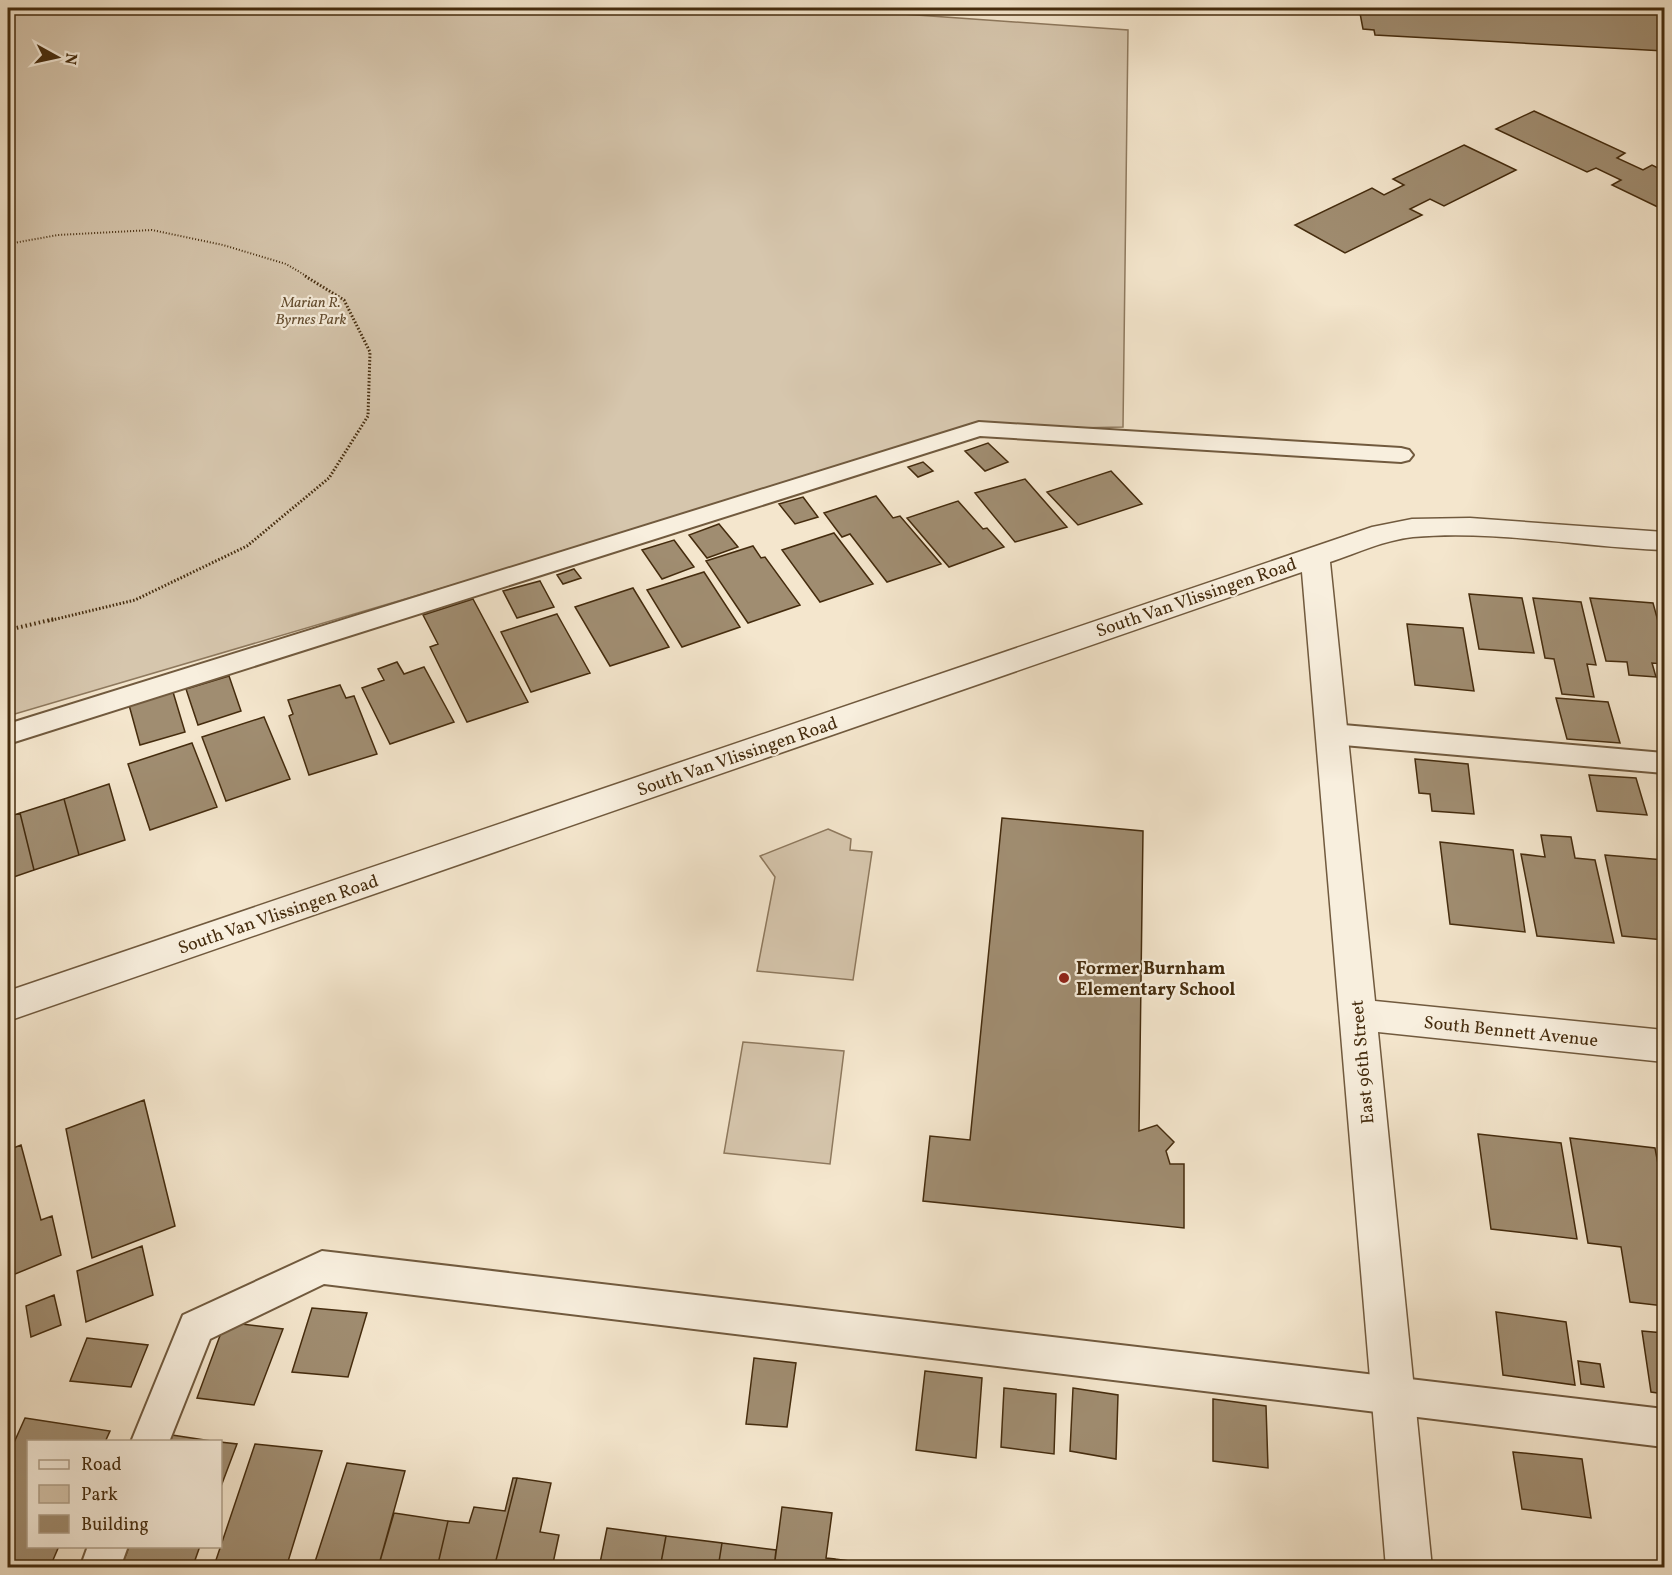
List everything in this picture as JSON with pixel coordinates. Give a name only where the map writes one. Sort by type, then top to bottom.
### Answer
[{"type":"street","name":"South Van Vlissingen Road","points":[[8,1006],[1382,534],[1412,528],[1470,527],[1665,541]]},
{"type":"street","name":"East 96th Street","points":[[1315,556],[1409,1568]]},
{"type":"street","name":"South Bennett Avenue","points":[[1358,1015],[1665,1046]]},
{"type":"lane","points":[[8,734],[979,429],[1401,455]]},
{"type":"lane","points":[[1332,734],[1665,763]]},
{"type":"lane","points":[[151,1440],[196,1327],[321,1267],[1665,1428]]},
{"type":"lane","points":[[100,1568],[107,1548]]},
{"type":"path","points":[[8,244],[58,235],[152,230],[223,245],[286,264],[344,300],[370,352],[368,416],[329,478],[247,546],[135,600],[8,630]]},
{"type":"green space","name":"Marian R. Byrnes Park","points":[[8,8],[904,8],[903,14],[1128,30],[1123,427],[978,430],[8,716]]},
{"type":"green space","points":[[828,829],[851,839],[850,850],[872,852],[853,980],[757,971],[775,877],[760,856]]},
{"type":"green space","points":[[743,1042],[844,1051],[830,1164],[724,1153]]},
{"type":"building","points":[[1359,8],[1597,8],[1664,11],[1664,51],[1375,35],[1374,30],[1363,29]]},
{"type":"building","points":[[1534,111],[1625,153],[1617,158],[1643,170],[1652,165],[1664,171],[1664,210],[1612,185],[1621,180],[1596,168],[1587,172],[1496,129]]},
{"type":"building","points":[[1464,145],[1516,170],[1444,206],[1430,199],[1410,209],[1422,215],[1345,253],[1295,225],[1372,188],[1384,195],[1404,185],[1393,179]]},
{"type":"building","points":[[988,443],[1008,462],[985,471],[965,451]]},
{"type":"building","points":[[923,462],[933,471],[918,477],[908,467]]},
{"type":"building","points":[[1111,471],[1142,504],[1078,525],[1047,492]]},
{"type":"building","points":[[1025,479],[1067,527],[1015,542],[975,493]]},
{"type":"building","points":[[876,496],[893,518],[900,516],[941,564],[887,582],[850,534],[842,537],[824,513]]},
{"type":"building","points":[[803,497],[818,517],[795,524],[779,504]]},
{"type":"building","points":[[958,501],[983,529],[987,528],[1004,547],[949,567],[907,518]]},
{"type":"building","points":[[719,524],[738,547],[707,558],[689,535]]},
{"type":"building","points":[[834,533],[873,584],[820,602],[782,550]]},
{"type":"building","points":[[674,540],[694,567],[662,579],[642,550]]},
{"type":"building","points":[[753,546],[761,558],[765,557],[800,605],[748,623],[706,561]]},
{"type":"building","points":[[574,569],[581,578],[563,584],[557,575]]},
{"type":"building","points":[[704,572],[740,627],[682,647],[647,590]]},
{"type":"building","points":[[540,581],[554,607],[517,618],[503,591]]},
{"type":"building","points":[[633,588],[669,647],[610,666],[575,607]]},
{"type":"building","points":[[1469,594],[1522,598],[1534,653],[1479,649]]},
{"type":"building","points":[[1533,598],[1581,602],[1596,665],[1587,664],[1594,697],[1562,694],[1554,659],[1545,658]]},
{"type":"building","points":[[1590,598],[1653,603],[1664,643],[1664,664],[1652,663],[1656,677],[1629,675],[1627,662],[1606,661]]},
{"type":"building","points":[[473,599],[528,702],[467,722],[430,647],[438,644],[423,615]]},
{"type":"building","points":[[557,614],[590,673],[531,692],[501,632]]},
{"type":"building","points":[[1407,624],[1463,628],[1474,691],[1415,685]]},
{"type":"building","points":[[397,662],[404,674],[424,667],[454,722],[390,744],[362,688],[384,680],[378,669]]},
{"type":"building","points":[[229,676],[241,711],[198,725],[186,689]]},
{"type":"building","points":[[340,685],[346,698],[354,696],[377,754],[309,775],[289,716],[293,714],[288,700]]},
{"type":"building","points":[[173,692],[185,732],[140,745],[129,705]]},
{"type":"building","points":[[1556,698],[1608,702],[1620,743],[1567,739]]},
{"type":"building","points":[[264,717],[290,779],[226,801],[202,737]]},
{"type":"building","points":[[192,743],[217,807],[150,830],[128,764]]},
{"type":"building","points":[[1415,759],[1468,764],[1474,814],[1432,811],[1430,794],[1419,793]]},
{"type":"building","points":[[1589,775],[1636,778],[1647,815],[1597,811]]},
{"type":"building","points":[[109,784],[125,840],[79,855],[64,799]]},
{"type":"building","points":[[64,799],[79,855],[34,870],[20,813]]},
{"type":"building","points":[[20,813],[34,870],[8,879],[8,817]]},
{"type":"building","name":"Former Burnham Elementary School","points":[[1002,818],[1143,831],[1139,1131],[1157,1125],[1174,1142],[1166,1151],[1170,1164],[1184,1164],[1184,1228],[923,1201],[930,1136],[970,1140]]},
{"type":"building","points":[[1541,835],[1571,837],[1575,858],[1595,860],[1614,943],[1537,936],[1521,854],[1545,857]]},
{"type":"building","points":[[1440,842],[1513,850],[1525,932],[1450,924]]},
{"type":"building","points":[[1605,855],[1664,860],[1664,940],[1622,936]]},
{"type":"building","points":[[144,1100],[175,1226],[92,1258],[66,1129]]},
{"type":"building","points":[[1478,1134],[1561,1143],[1577,1239],[1491,1229]]},
{"type":"building","points":[[1570,1138],[1655,1148],[1664,1196],[1664,1306],[1630,1302],[1621,1247],[1588,1243]]},
{"type":"building","points":[[21,1145],[41,1220],[52,1216],[61,1255],[8,1277],[8,1150]]},
{"type":"building","points":[[142,1246],[153,1295],[86,1322],[77,1271]]},
{"type":"building","points":[[54,1295],[61,1325],[31,1337],[26,1306]]},
{"type":"building","points":[[312,1308],[367,1313],[348,1377],[292,1372]]},
{"type":"building","points":[[1496,1312],[1566,1322],[1575,1385],[1503,1375]]},
{"type":"building","points":[[225,1322],[283,1329],[254,1405],[197,1398]]},
{"type":"building","points":[[1642,1331],[1664,1333],[1664,1394],[1651,1392]]},
{"type":"building","points":[[87,1338],[148,1345],[131,1387],[70,1381]]},
{"type":"building","points":[[754,1358],[796,1363],[787,1427],[746,1424]]},
{"type":"building","points":[[1578,1361],[1600,1364],[1604,1387],[1581,1384]]},
{"type":"building","points":[[925,1371],[982,1378],[976,1458],[916,1450]]},
{"type":"building","points":[[1004,1388],[1056,1394],[1054,1454],[1001,1447]]},
{"type":"building","points":[[1073,1388],[1118,1395],[1116,1459],[1070,1451]]},
{"type":"building","points":[[1213,1399],[1266,1406],[1268,1468],[1213,1461]]},
{"type":"building","points":[[25,1418],[110,1431],[106,1440],[27,1440],[27,1548],[58,1548],[50,1567],[8,1560],[8,1456]]},
{"type":"building","points":[[172,1435],[205,1440],[170,1440]]},
{"type":"building","points":[[222,1442],[237,1444],[222,1484]]},
{"type":"building","points":[[255,1444],[322,1451],[286,1568],[205,1568],[206,1565],[214,1566],[222,1548]]},
{"type":"building","points":[[1513,1452],[1582,1459],[1591,1518],[1522,1509]]},
{"type":"building","points":[[347,1463],[405,1471],[378,1568],[313,1568]]},
{"type":"building","points":[[513,1478],[517,1478],[494,1568],[437,1568],[448,1521],[469,1523],[474,1507],[505,1511]]},
{"type":"building","points":[[517,1478],[551,1483],[540,1532],[559,1535],[552,1568],[494,1568]]},
{"type":"building","points":[[782,1507],[832,1513],[826,1558],[835,1559],[834,1568],[774,1568]]},
{"type":"building","points":[[394,1513],[448,1521],[437,1568],[378,1568]]},
{"type":"building","points":[[607,1528],[666,1536],[660,1568],[599,1568]]},
{"type":"building","points":[[666,1536],[722,1543],[718,1568],[660,1568]]},
{"type":"building","points":[[722,1543],[776,1550],[774,1568],[718,1568]]},
{"type":"building","points":[[128,1548],[199,1548],[194,1563],[204,1562],[202,1568],[112,1568],[118,1554],[126,1555]]},
{"type":"building","points":[[835,1559],[894,1567],[894,1568],[834,1568]]},
{"type":"place","name":"Former Burnham Elementary School","points":[[1064,978]]}]
